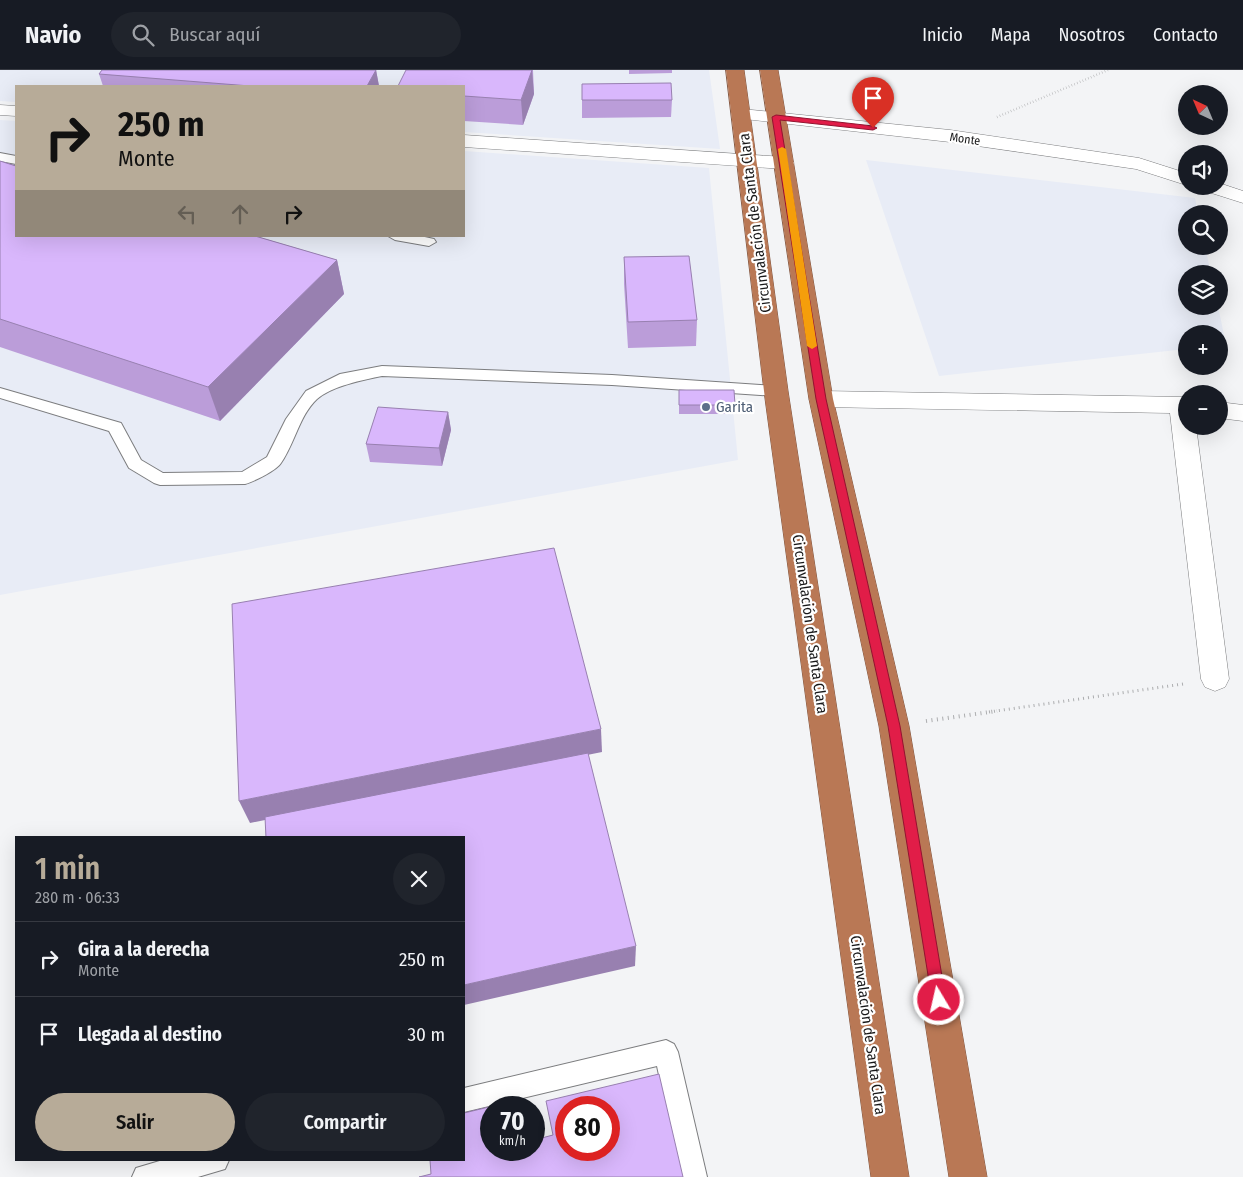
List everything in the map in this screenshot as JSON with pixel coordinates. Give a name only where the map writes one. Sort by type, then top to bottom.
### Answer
[{"type":"highway","name":"Circunvalación de Santa Clara","points":[[736,70],[776,392],[890,1177]]},
{"type":"highway","points":[[769,70],[821,399],[894,726],[968,1177]]},
{"type":"street","points":[[0,110],[15,111]]},
{"type":"street","name":"Monte","points":[[742,114],[950,136],[1139,164],[1178,176]]},
{"type":"street","points":[[465,142],[784,163]]},
{"type":"street","points":[[1228,192],[1243,197]]},
{"type":"street","points":[[821,399],[1178,405]]},
{"type":"street","points":[[1228,411],[1243,413]]},
{"type":"street","points":[[1187,435],[1215,679]]},
{"type":"lane","points":[[0,157],[15,160]]},
{"type":"lane","points":[[400,237],[428,242]]},
{"type":"lane","points":[[0,394],[115,427],[134,464],[160,479],[245,478],[274,461],[294,419],[312,395],[346,378],[382,371],[612,380],[776,392]]},
{"type":"lane","points":[[465,1100],[666,1052],[694,1177]]},
{"type":"lane","points":[[145,1177],[212,1161]]},
{"type":"path","points":[[950,136],[1108,70]]},
{"type":"path","points":[[894,726],[1215,679]]},
{"type":"shaded area","points":[[0,70],[709,70],[720,149],[465,132],[465,85],[15,85],[15,102],[0,101]]},
{"type":"shaded area","points":[[0,120],[15,121],[15,237],[465,237],[465,151],[709,168],[738,460],[0,595]]},
{"type":"shaded area","points":[[866,160],[1195,198],[1196,205],[1178,205],[1178,255],[1207,255],[1209,265],[1178,265],[1178,315],[1220,315],[1222,325],[1178,325],[1178,350],[939,376]]},
{"type":"building","points":[[102,70],[376,70],[368,85],[237,85],[99,74]]},
{"type":"building","points":[[406,70],[532,70],[521,100],[465,96],[465,85],[398,85]]},
{"type":"building","points":[[671,83],[672,100],[582,100],[582,84]]},
{"type":"building","points":[[0,161],[15,166],[15,237],[258,237],[337,260],[208,387],[0,319]]},
{"type":"building","points":[[689,256],[697,320],[628,322],[624,257]]},
{"type":"building","points":[[679,390],[734,390],[735,405],[679,405]]},
{"type":"building","points":[[378,407],[448,412],[439,448],[366,444]]},
{"type":"building","points":[[554,548],[601,729],[239,801],[232,604]]},
{"type":"building","points":[[588,753],[636,946],[465,985],[465,836],[266,836],[265,817]]},
{"type":"building","points":[[659,1074],[683,1177],[419,1177],[431,1174],[430,1161],[465,1161],[465,1113],[480,1109],[480,1161],[545,1161],[545,1137],[553,1135],[546,1101],[555,1099],[555,1161],[620,1161],[620,1096],[567,1096]]},
{"type":"slow traffic","points":[[782,149],[812,346]]},
{"type":"place","name":"Garita","points":[[706,407]]},
{"type":"route","points":[[873,128],[776,117],[806,315],[821,399],[894,726],[939,1000]]}]
